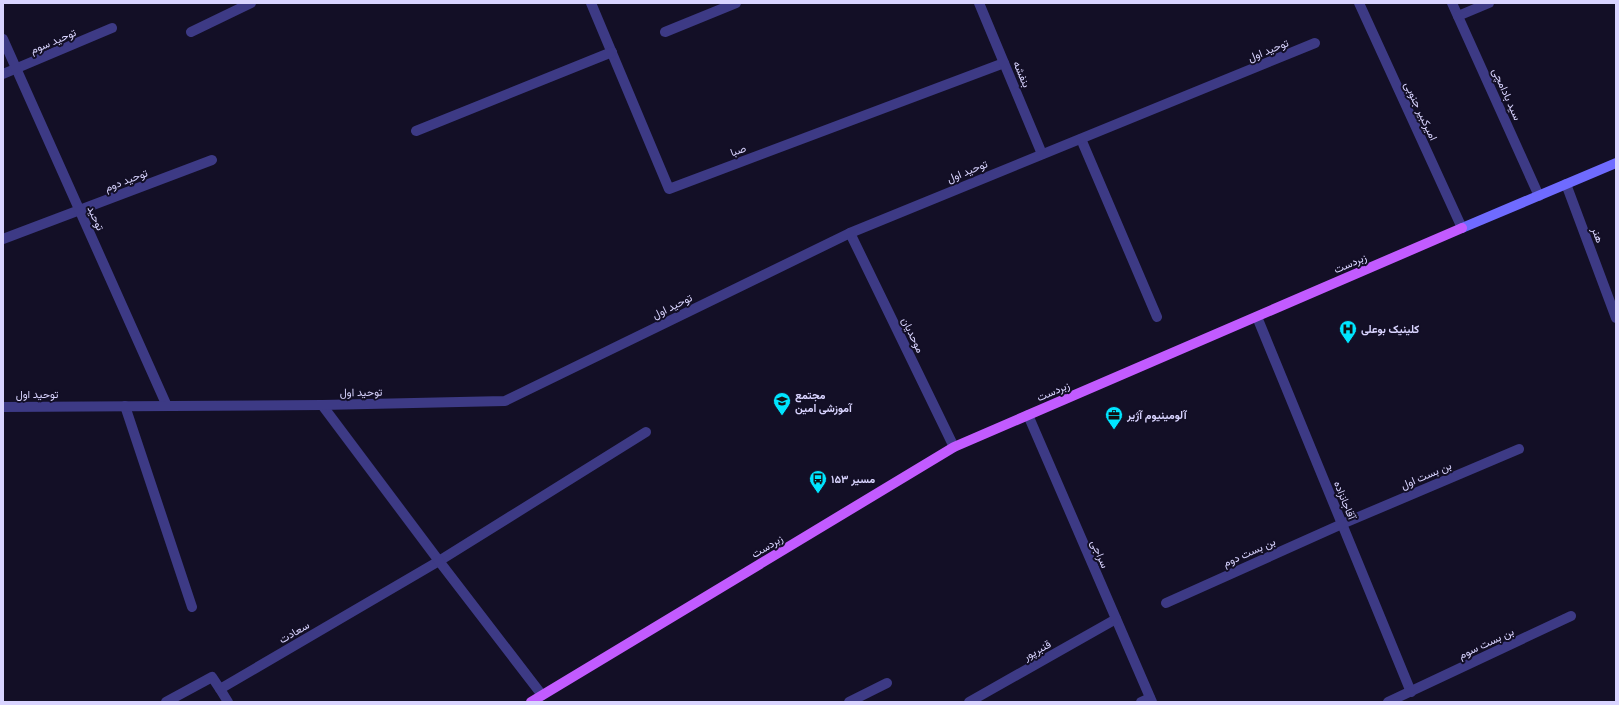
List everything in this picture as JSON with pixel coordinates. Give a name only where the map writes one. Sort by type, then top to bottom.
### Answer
[{"type":"main road","name":"زبردست","points":[[531,702],[954,447],[1616,163]]},
{"type":"street","points":[[191,32],[251,3]]},
{"type":"street","name":"صبا","points":[[591,3],[669,189],[1004,64]]},
{"type":"street","points":[[665,32],[736,3]]},
{"type":"street","name":"بنفشه","points":[[979,3],[1042,154]]},
{"type":"street","name":"امیرکبیر جنوبی","points":[[1359,3],[1462,228]]},
{"type":"street","name":"سید بادامچی","points":[[1452,3],[1539,196]]},
{"type":"street","points":[[1458,16],[1490,3]]},
{"type":"street","name":"توحید سوم","points":[[3,74],[112,28]]},
{"type":"street","name":"توحید","points":[[3,39],[167,406]]},
{"type":"street","name":"توحید اول","points":[[3,407],[322,405],[505,401],[850,233],[1315,43]]},
{"type":"street","points":[[416,131],[612,52]]},
{"type":"street","points":[[1081,139],[1157,316]]},
{"type":"street","name":"توحید دوم","points":[[3,239],[212,160]]},
{"type":"street","name":"هنر","points":[[1566,184],[1616,318]]},
{"type":"street","name":"موحدیان","points":[[850,233],[954,447]]},
{"type":"street","name":"آقاجانزاده","points":[[1257,316],[1411,692]]},
{"type":"street","points":[[322,405],[542,695]]},
{"type":"street","points":[[125,406],[192,607]]},
{"type":"street","name":"سراجی","points":[[1028,415],[1116,619],[1148,701]]},
{"type":"street","name":"سعادت","points":[[220,690],[439,561],[646,432]]},
{"type":"street","name":"بن بست اول","points":[[1342,524],[1519,449]]},
{"type":"street","name":"بن بست دوم","points":[[1166,603],[1342,524]]},
{"type":"street","name":"بن بست سوم","points":[[1388,702],[1571,616]]},
{"type":"street","name":"قنبرپور","points":[[969,702],[1116,619]]},
{"type":"street","points":[[166,702],[212,677],[228,702]]},
{"type":"street","points":[[850,702],[886,683]]},
{"type":"place","name":"کلینیک بوعلی","points":[[1348,344]]},
{"type":"place","name":"مجتمع آموزشی امین","points":[[782,416]]},
{"type":"place","name":"آلومینیوم آژیر","points":[[1114,430]]},
{"type":"place","name":"مسیر ۱۵۳","points":[[818,494]]}]
